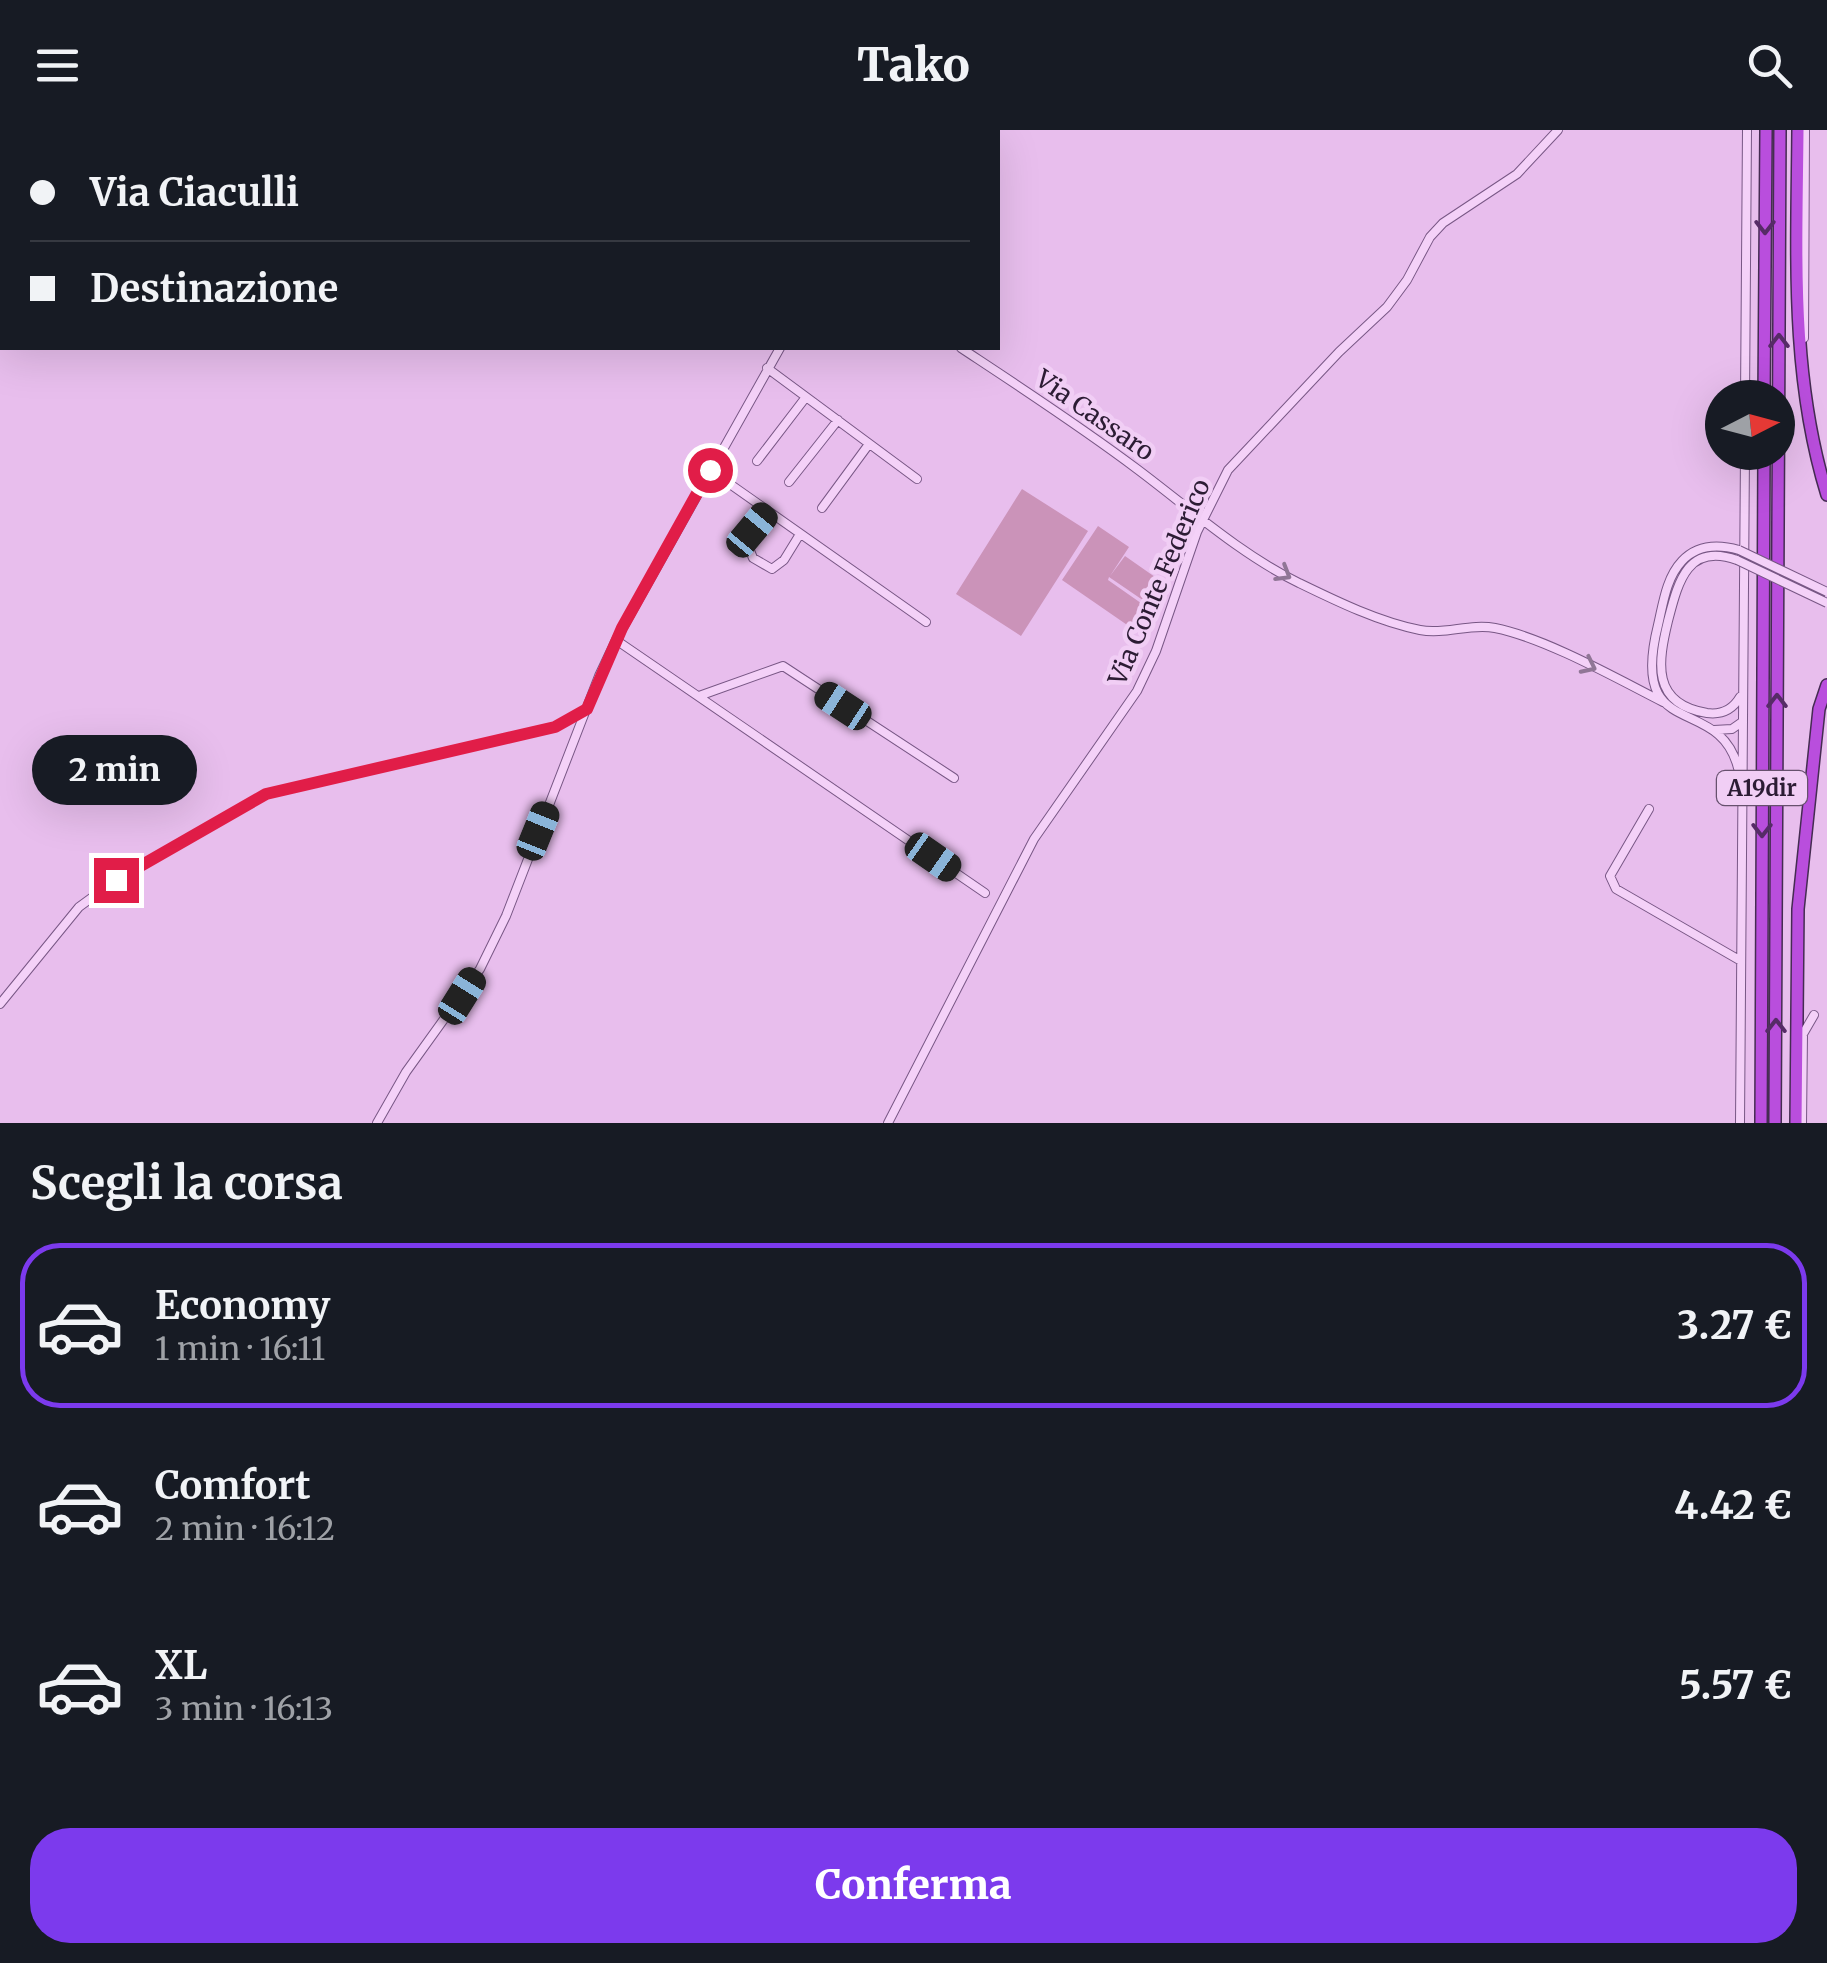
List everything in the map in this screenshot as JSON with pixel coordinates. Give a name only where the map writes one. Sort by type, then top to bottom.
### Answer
[{"type":"highway","points":[[1764,380],[1766,130]]},
{"type":"highway","name":"A19dir","points":[[1775,1123],[1780,130]]},
{"type":"highway","points":[[1802,130],[1797,308],[1803,392],[1827,495]]},
{"type":"highway","name":"A19dir","points":[[1761,1123],[1764,470]]},
{"type":"highway","points":[[1799,1123],[1798,909],[1819,709],[1827,685]]},
{"type":"street","name":"Via Conte Federico","points":[[888,1123],[1034,840],[1137,691],[1156,651],[1203,520],[1228,470],[1387,307],[1430,238],[1462,208],[1518,174],[1558,130]]},
{"type":"street","points":[[1745,380],[1748,130]]},
{"type":"street","points":[[377,1123],[406,1072],[462,996],[488,952],[616,640],[779,350]]},
{"type":"street","name":"Via Cassaro","points":[[964,350],[1114,451],[1236,544],[1296,582],[1384,620],[1422,631],[1475,625],[1499,628],[1569,656],[1714,730]]},
{"type":"street","points":[[767,368],[917,479]]},
{"type":"street","points":[[758,461],[806,397]]},
{"type":"street","points":[[789,482],[838,420]]},
{"type":"street","points":[[822,508],[870,444]]},
{"type":"street","points":[[710,470],[926,622]]},
{"type":"street","points":[[1740,1123],[1745,470]]},
{"type":"street","points":[[767,511],[746,541],[753,558],[772,569],[784,560],[800,534]]},
{"type":"street","points":[[1662,702],[1655,690],[1650,660],[1672,576],[1679,564],[1701,549],[1727,547],[1827,603]]},
{"type":"street","points":[[1742,693],[1734,706],[1712,713],[1696,710],[1665,688],[1660,662],[1676,591],[1686,570],[1704,557],[1738,555],[1827,592]]},
{"type":"street","points":[[616,640],[985,893]]},
{"type":"street","points":[[699,696],[783,666],[954,778]]},
{"type":"street","points":[[0,1004],[79,908],[116,880],[266,794],[555,727],[587,709]]},
{"type":"street","points":[[1714,730],[1732,729],[1742,722]]},
{"type":"street","points":[[1714,730],[1736,759],[1742,782]]},
{"type":"street","points":[[1650,809],[1610,876],[1616,889],[1740,961]]},
{"type":"street","points":[[1799,1123],[1802,1041],[1814,1015]]},
{"type":"shaded area","points":[[1022,489],[1088,531],[1021,636],[956,594]]},
{"type":"shaded area","points":[[1098,526],[1129,547],[1110,576],[1125,556],[1165,584],[1150,605],[1109,577],[1148,608],[1133,629],[1062,580]]},
{"type":"route","points":[[116,880],[266,794],[555,727],[576,718],[587,709],[622,628],[710,470]]}]
